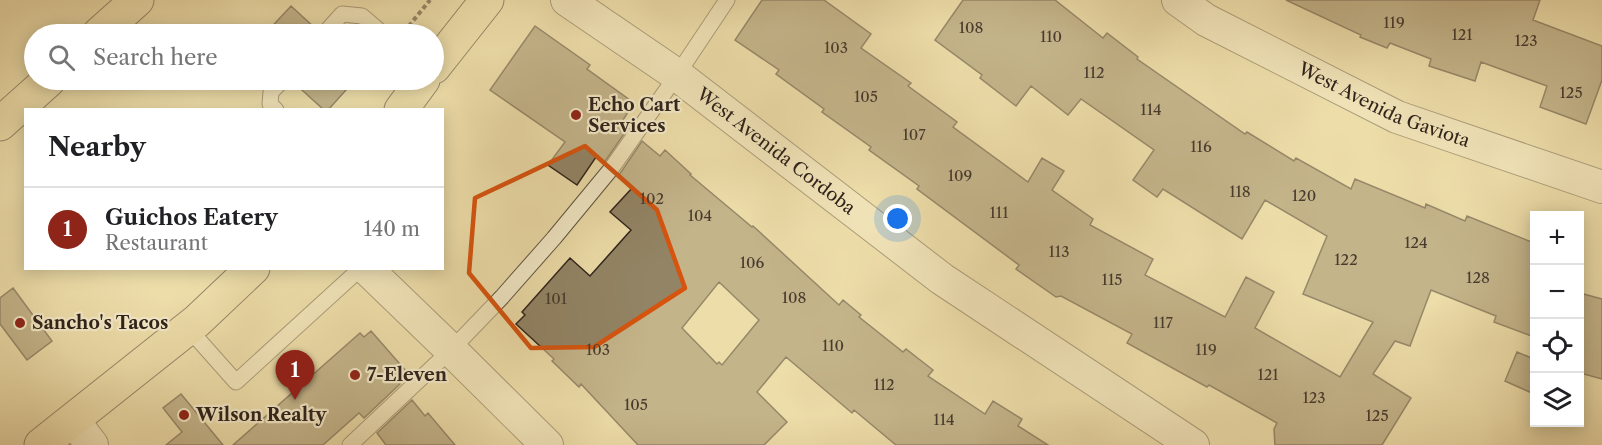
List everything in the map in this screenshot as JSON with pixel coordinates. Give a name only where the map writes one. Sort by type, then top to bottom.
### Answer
[{"type":"main road","points":[[110,24],[137,0]]},
{"type":"main road","points":[[444,55],[488,0]]},
{"type":"main road","points":[[0,124],[38,90]]},
{"type":"main road","points":[[402,108],[416,90]]},
{"type":"main road","points":[[41,445],[82,432],[251,270]]},
{"type":"street","name":"West Avenida Cordoba","points":[[567,0],[677,75],[942,279],[1193,445]]},
{"type":"street","name":"West Avenida Gaviota","points":[[1178,0],[1206,20],[1397,117],[1602,187]]},
{"type":"street","points":[[366,270],[547,445]]},
{"type":"lane","points":[[350,445],[451,350],[554,238],[611,169],[727,0]]},
{"type":"lane","points":[[333,24],[342,14],[362,16],[371,24]]},
{"type":"lane","points":[[273,90],[270,105],[274,108]]},
{"type":"lane","points":[[188,328],[236,382],[362,270]]},
{"type":"path","points":[[410,24],[430,0]]},
{"type":"highlighted area","points":[[585,146],[657,210],[685,288],[594,347],[531,348],[469,273],[475,198]]},
{"type":"building","points":[[762,0],[824,0],[871,34],[861,48],[911,83],[908,86],[957,122],[953,127],[1028,182],[1042,158],[1064,171],[1052,190],[1093,219],[1090,225],[1153,259],[1145,275],[1225,317],[1246,277],[1274,292],[1255,328],[1340,377],[1373,322],[1303,294],[1327,236],[1265,200],[1242,239],[1163,189],[1157,197],[1133,180],[1154,150],[1081,99],[1068,115],[1031,86],[1016,106],[980,78],[982,75],[935,40],[963,0],[1055,0],[1103,38],[1107,33],[1138,57],[1137,59],[1245,134],[1247,132],[1294,161],[1296,158],[1351,189],[1355,179],[1425,208],[1426,204],[1465,221],[1467,216],[1530,241],[1530,336],[1494,322],[1496,316],[1431,290],[1410,346],[1395,341],[1373,374],[1411,398],[1382,445],[1275,445],[1274,429],[1277,423],[1127,343],[1132,334],[1061,296],[1056,297],[1016,269],[1019,265],[917,189],[919,186],[869,150],[871,147],[822,112],[824,109],[776,74],[779,70],[735,40]]},
{"type":"building","points":[[1286,0],[1540,0],[1533,20],[1602,46],[1602,80],[1586,124],[1540,107],[1547,86],[1481,62],[1475,81],[1429,66],[1431,59],[1390,43],[1387,48]]},
{"type":"building","points":[[291,6],[311,24],[274,24]]},
{"type":"building","name":"Echo Cart Services","points":[[535,26],[590,65],[587,69],[634,103],[621,123],[628,128],[604,163],[596,157],[577,185],[548,165],[565,142],[490,90]]},
{"type":"building","points":[[302,90],[346,90],[330,108],[322,108]]},
{"type":"building","points":[[642,141],[660,156],[665,150],[690,175],[753,226],[839,305],[843,300],[861,315],[859,317],[903,352],[906,349],[933,370],[928,376],[985,414],[993,401],[1022,419],[1018,426],[1048,445],[896,445],[854,410],[852,413],[786,357],[757,392],[787,422],[764,445],[638,445],[581,384],[579,387],[552,361],[554,359],[516,324],[525,315],[522,312],[570,258],[590,276],[631,230],[610,212],[633,187],[619,175]],"holes":[[[719,282],[759,320],[722,365],[719,362],[717,364],[682,328]]]},
{"type":"building","name":"Sancho's Tacos","points":[[13,288],[52,341],[27,360],[0,324],[0,298]]},
{"type":"building","points":[[1584,294],[1602,299],[1602,379],[1584,374]]},
{"type":"building","points":[[371,331],[406,371],[397,380],[400,384],[364,418],[359,413],[323,445],[233,445],[360,333],[364,337]]},
{"type":"building","points":[[1517,352],[1530,357],[1530,392],[1505,381]]},
{"type":"building","points":[[181,394],[223,445],[166,445],[182,432],[163,408]]},
{"type":"building","points":[[412,400],[425,416],[428,413],[455,445],[386,445],[377,433]]},
{"type":"place","name":"Echo Cart Services","points":[[576,115]]},
{"type":"place","name":"Sancho's Tacos","points":[[20,323]]},
{"type":"place","name":"7-Eleven","points":[[355,375]]},
{"type":"place","name":"Guichos Eatery","points":[[295,400]]},
{"type":"place","name":"Wilson Realty","points":[[184,415]]}]
